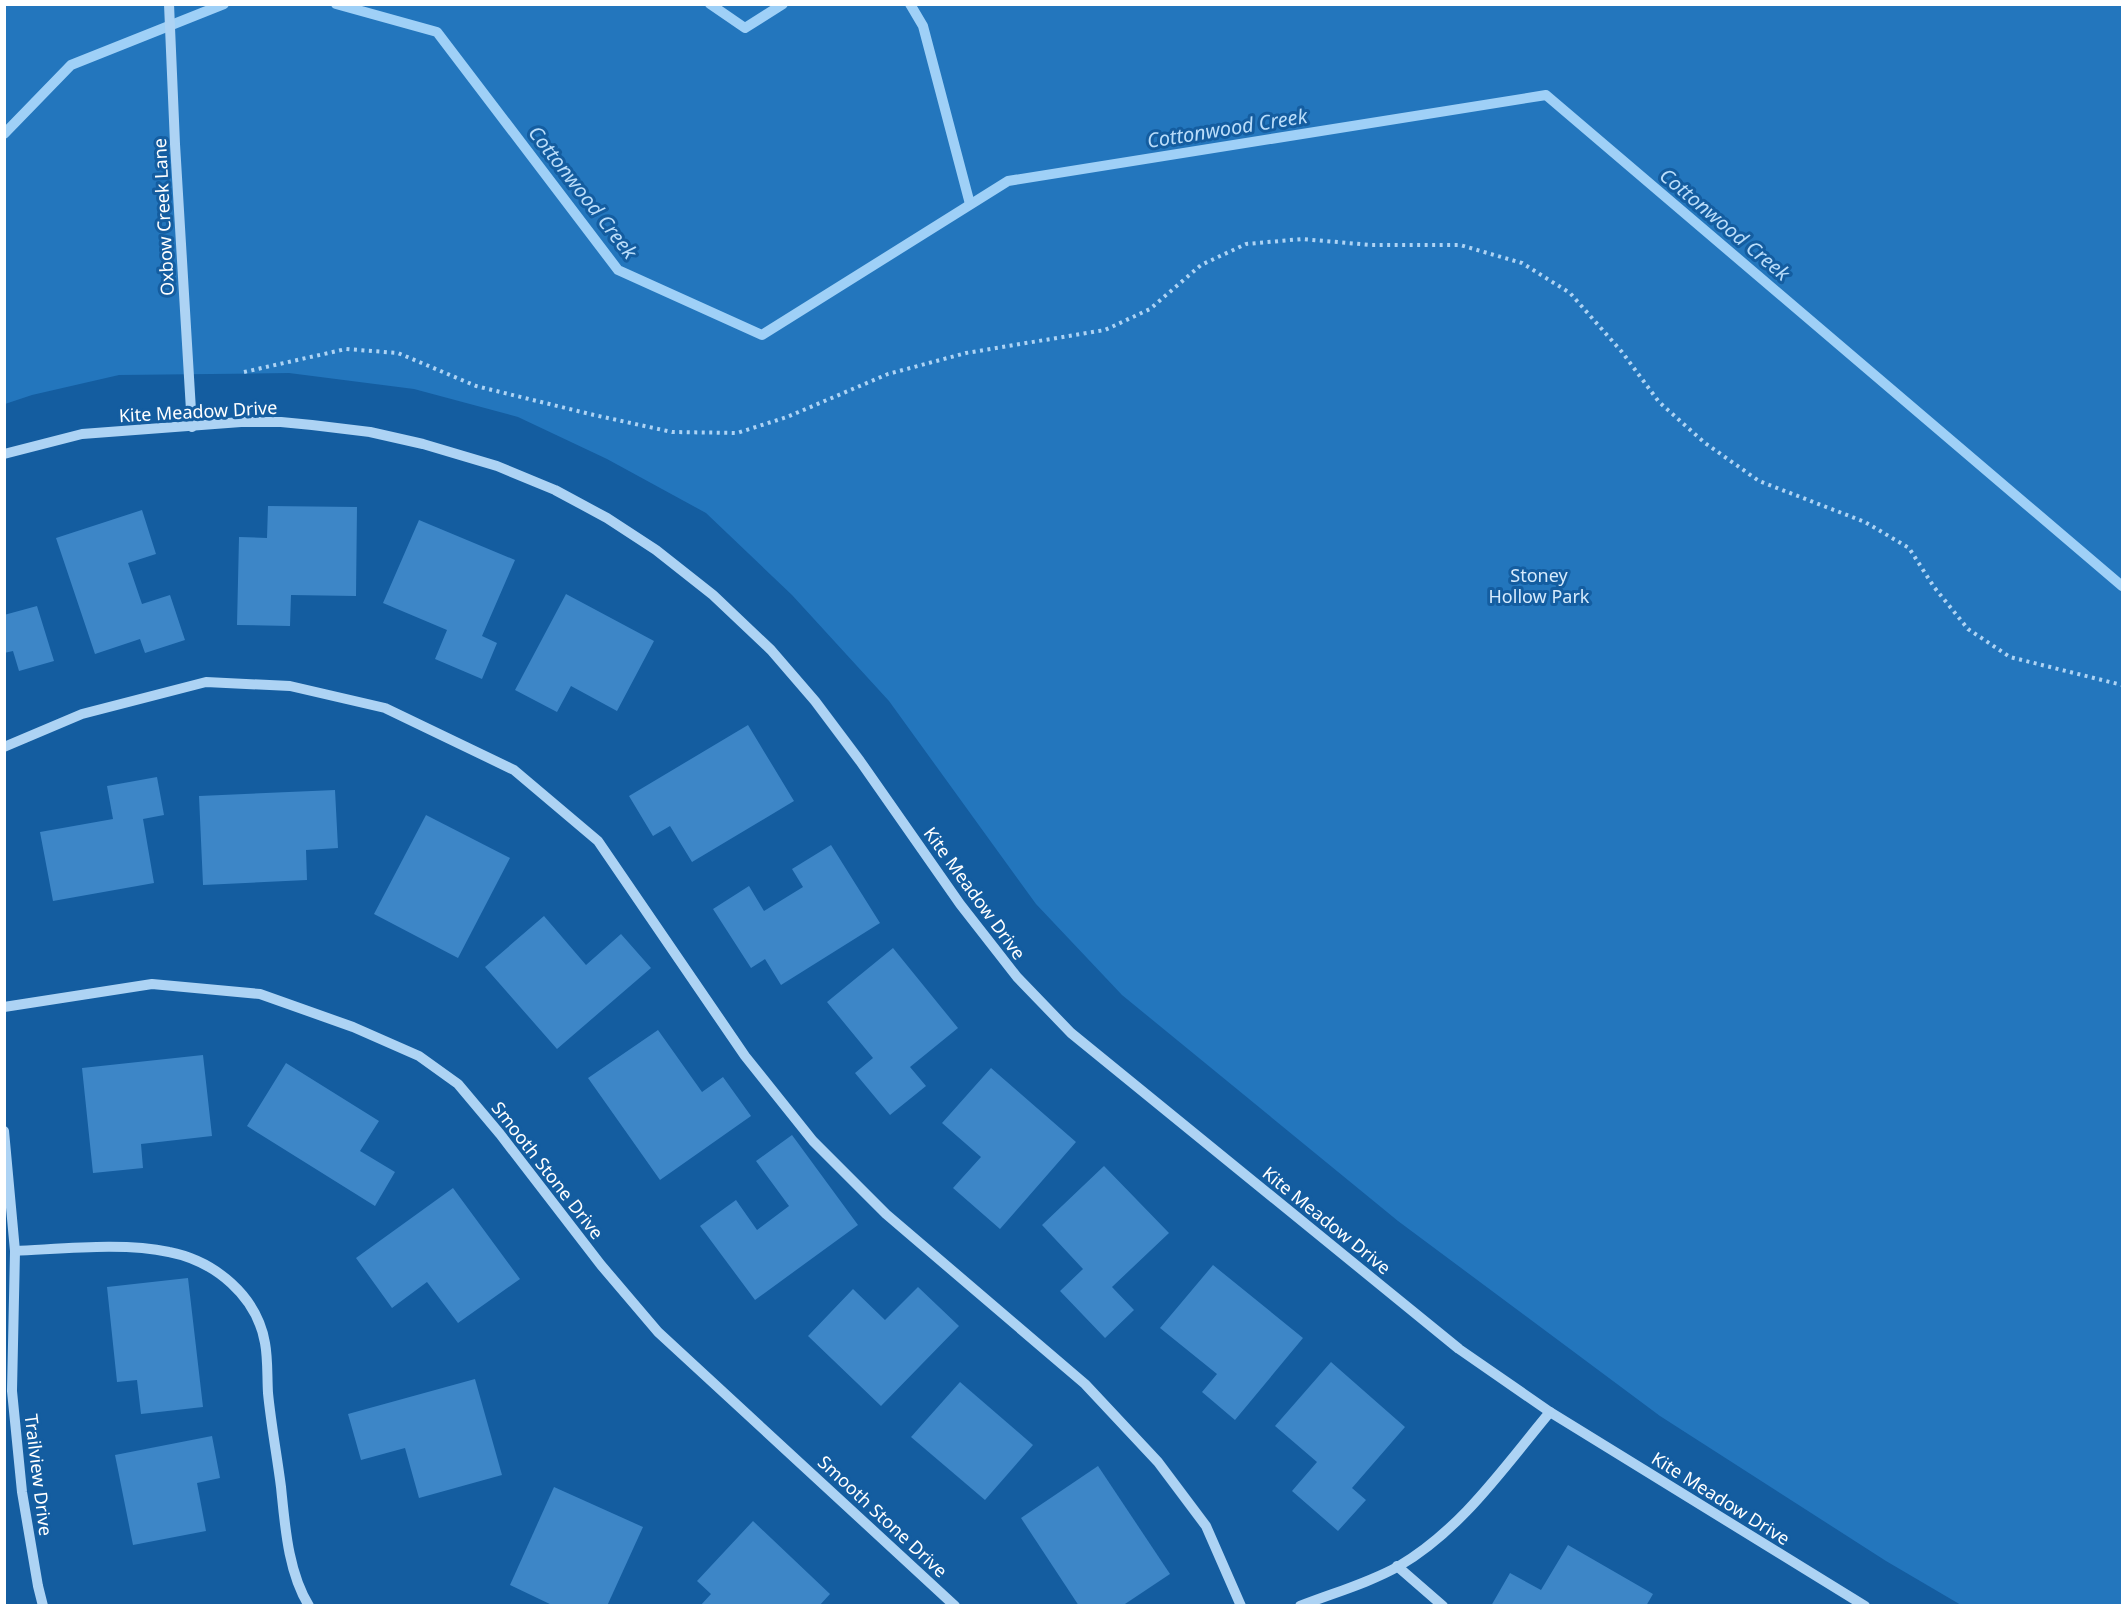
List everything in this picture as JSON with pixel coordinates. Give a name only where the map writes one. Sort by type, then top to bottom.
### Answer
[{"type":"street","name":"Oxbow Creek Lane","points":[[169,4],[192,427]]},
{"type":"street","name":"Kite Meadow Drive","points":[[4,454],[82,434],[241,422],[281,422],[370,432],[423,444],[497,466],[555,490],[606,518],[656,550],[712,595],[771,650],[815,701],[960,904],[1017,977],[1071,1033],[1459,1348],[1550,1412],[1865,1605]]},
{"type":"street","points":[[4,747],[82,714],[206,682],[290,686],[385,708],[514,770],[598,841],[745,1056],[813,1141],[886,1214],[1085,1384],[1158,1462],[1206,1526],[1241,1605]]},
{"type":"street","name":"Smooth Stone Drive","points":[[4,1007],[152,984],[260,994],[353,1027],[419,1056],[458,1084],[465,1092],[601,1265],[658,1332],[955,1605]]},
{"type":"street","name":"Trailview Drive","points":[[4,1131],[15,1251],[12,1391],[22,1492],[43,1605]]},
{"type":"street","points":[[15,1251],[142,1248],[171,1252],[205,1265],[236,1286],[254,1308],[265,1342],[268,1393],[284,1515],[295,1572],[301,1593],[309,1605]]},
{"type":"street","points":[[1300,1605],[1397,1566],[1437,1539],[1468,1510],[1550,1412]]},
{"type":"street","points":[[1397,1566],[1443,1605]]},
{"type":"path","points":[[244,372],[346,349],[398,353],[476,386],[594,415],[672,432],[737,433],[787,417],[888,374],[966,353],[1105,330],[1150,309],[1201,265],[1246,244],[1302,240],[1371,245],[1460,245],[1522,263],[1570,294],[1622,352],[1659,402],[1705,443],[1759,481],[1865,522],[1909,548],[1934,587],[1968,629],[2010,657],[2122,685]]},
{"type":"green space","name":"Stoney Hollow Park","points":[[4,5],[2122,5],[2122,1605],[1961,1605],[1886,1561],[1660,1416],[1398,1221],[1122,995],[1036,904],[889,701],[792,595],[706,513],[607,459],[518,417],[414,389],[289,373],[119,375],[32,395],[5,404]]},
{"type":"building","points":[[268,506],[357,507],[356,596],[291,595],[290,626],[237,625],[239,537],[267,538]]},
{"type":"building","points":[[142,510],[156,554],[128,563],[142,604],[170,595],[185,640],[145,653],[140,639],[95,654],[56,538]]},
{"type":"building","points":[[419,520],[515,560],[482,636],[497,643],[482,679],[435,659],[447,630],[383,603]]},
{"type":"building","points":[[566,594],[654,641],[617,711],[571,686],[557,712],[515,690]]},
{"type":"building","points":[[37,606],[54,661],[19,671],[13,651],[4,653],[4,615]]},
{"type":"building","points":[[748,725],[794,801],[692,862],[670,826],[653,836],[629,796]]},
{"type":"building","points":[[157,777],[164,815],[143,819],[154,883],[53,901],[40,832],[113,819],[107,786]]},
{"type":"building","points":[[335,790],[338,848],[306,850],[307,880],[203,885],[199,796]]},
{"type":"building","points":[[426,815],[510,858],[458,958],[374,914]]},
{"type":"building","points":[[831,845],[880,923],[781,985],[765,959],[751,968],[713,909],[749,886],[764,911],[803,887],[792,869]]},
{"type":"building","points":[[544,916],[586,965],[621,934],[651,968],[557,1049],[485,967]]},
{"type":"building","points":[[893,948],[958,1028],[910,1067],[926,1086],[890,1115],[855,1073],[873,1058],[827,1002]]},
{"type":"building","points":[[658,1030],[702,1092],[723,1077],[751,1116],[660,1180],[588,1078]]},
{"type":"building","points":[[203,1055],[212,1136],[141,1144],[143,1168],[93,1173],[82,1068]]},
{"type":"building","points":[[286,1063],[379,1121],[360,1151],[395,1172],[375,1206],[247,1126]]},
{"type":"building","points":[[991,1068],[1076,1142],[1000,1229],[953,1188],[981,1157],[942,1123]]},
{"type":"building","points":[[792,1135],[858,1225],[755,1300],[700,1226],[736,1200],[757,1230],[789,1206],[756,1161]]},
{"type":"building","points":[[1104,1166],[1169,1233],[1112,1287],[1134,1310],[1105,1338],[1060,1291],[1083,1269],[1042,1225]]},
{"type":"building","points":[[453,1188],[520,1279],[458,1323],[427,1282],[392,1308],[356,1258]]},
{"type":"building","points":[[1213,1265],[1303,1338],[1235,1420],[1202,1392],[1217,1374],[1160,1328]]},
{"type":"building","points":[[188,1278],[203,1407],[141,1414],[137,1380],[117,1382],[107,1287]]},
{"type":"building","points":[[918,1287],[959,1326],[881,1406],[808,1336],[853,1289],[885,1320]]},
{"type":"building","points":[[1331,1362],[1405,1427],[1352,1488],[1366,1500],[1338,1531],[1292,1491],[1317,1462],[1275,1426]]},
{"type":"building","points":[[475,1379],[502,1475],[419,1498],[405,1448],[361,1460],[348,1414]]},
{"type":"building","points":[[960,1382],[1033,1445],[985,1500],[911,1437]]},
{"type":"building","points":[[212,1436],[220,1478],[197,1483],[206,1531],[133,1545],[115,1455]]},
{"type":"building","points":[[1098,1466],[1170,1574],[1122,1606],[1079,1606],[1021,1518]]},
{"type":"building","points":[[554,1487],[643,1527],[607,1606],[554,1606],[510,1585]]},
{"type":"building","points":[[753,1521],[830,1594],[819,1606],[700,1606],[711,1594],[697,1581]]},
{"type":"building","points":[[1568,1545],[1653,1594],[1646,1606],[1491,1606],[1510,1573],[1541,1590]]},
{"type":"waterway","name":"Cottonwood Creek","points":[[4,134],[71,65],[224,4]]},
{"type":"waterway","name":"Cottonwood Creek","points":[[336,4],[437,32],[618,270],[762,335],[1008,181],[1546,95],[2122,586]]},
{"type":"waterway","points":[[710,4],[745,28],[783,4]]},
{"type":"waterway","points":[[910,4],[923,26],[970,204]]}]
